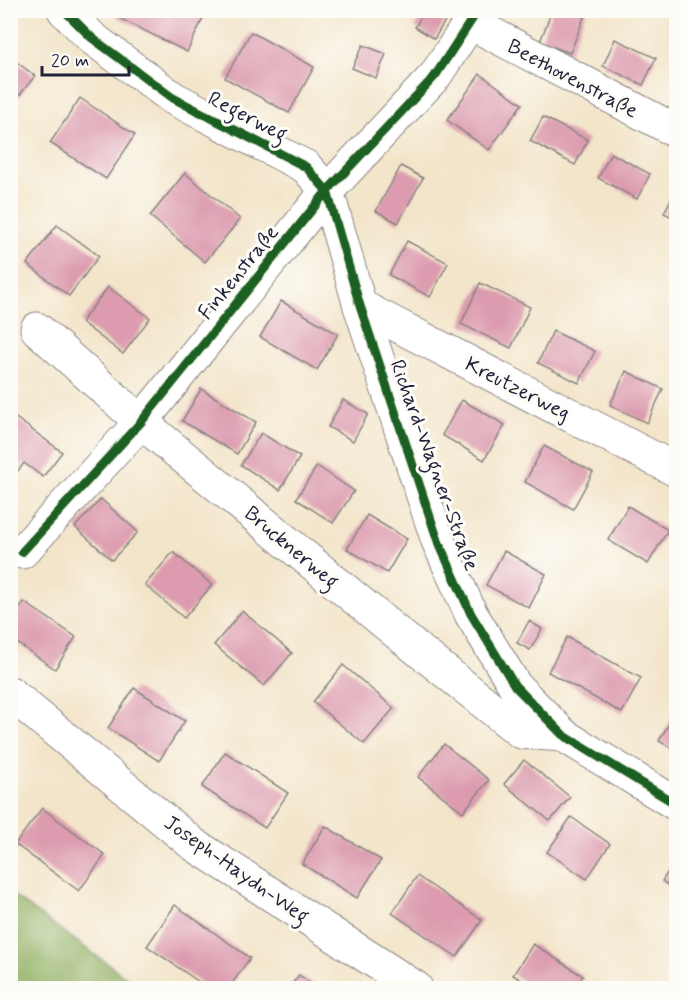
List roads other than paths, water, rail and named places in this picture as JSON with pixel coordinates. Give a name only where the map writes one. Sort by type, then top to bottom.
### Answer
[{"type":"street","name":"Regerweg","points":[[64,10],[92,38],[173,98],[306,167],[327,190]]},
{"type":"street","name":"Finkenstraße","points":[[22,552],[141,422],[327,190],[435,76],[475,17]]},
{"type":"street","name":"Beethovenstraße","points":[[475,17],[676,131]]},
{"type":"street","name":"Richard-Wagner-Straße","points":[[327,190],[360,306],[438,542],[471,614],[515,686],[563,735],[676,804]]},
{"type":"street","name":"Kreutzerweg","points":[[360,306],[676,470]]},
{"type":"street","name":"Brucknerweg","points":[[36,329],[141,422],[521,732],[563,735]]},
{"type":"street","name":"Joseph-Haydn-Weg","points":[[10,693],[193,844],[416,988]]}]
